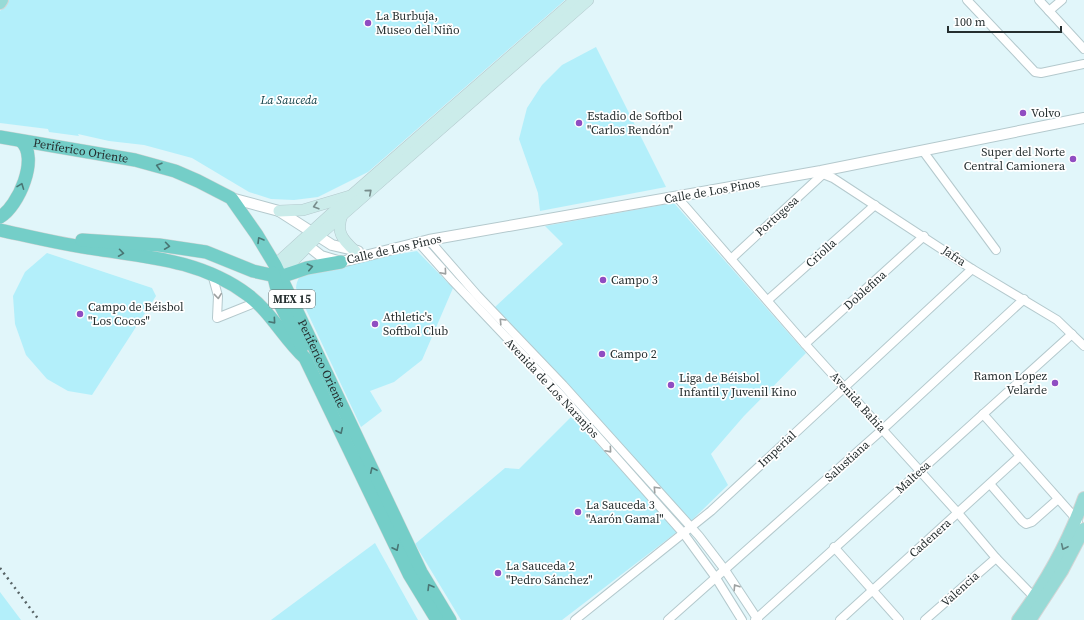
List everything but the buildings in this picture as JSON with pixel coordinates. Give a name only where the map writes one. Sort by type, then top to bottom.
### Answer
[{"type":"highway","name":"Periferico Oriente","points":[[0,137],[74,149],[158,166],[198,181],[231,198],[257,235],[276,273],[290,295],[421,572],[450,620]]},
{"type":"highway","points":[[0,217],[12,206],[28,167],[28,150],[21,141]]},
{"type":"highway","name":"Periferico Oriente","points":[[0,230],[93,249],[160,258],[182,263],[212,274],[234,286],[257,302],[294,348],[305,358],[409,574],[437,620]]},
{"type":"highway","points":[[44,239],[78,239],[159,245],[194,250],[206,252],[253,271],[276,273],[341,262]]},
{"type":"highway","points":[[276,273],[281,306],[301,345],[305,358]]},
{"type":"main road","points":[[0,4],[2,0]]},
{"type":"main road","points":[[276,273],[289,265],[305,243],[352,195],[575,0]]},
{"type":"main road","points":[[314,234],[342,215],[588,0]]},
{"type":"main road","points":[[279,211],[303,210],[352,195]]},
{"type":"main road","points":[[342,215],[339,224],[340,234],[344,241],[355,251]]},
{"type":"main road","points":[[1030,620],[1054,567],[1082,525],[1084,498]]},
{"type":"main road","points":[[1018,620],[1038,601]]},
{"type":"street","points":[[967,0],[1035,72],[1041,73],[1084,64]]},
{"type":"street","points":[[1039,0],[1084,49]]},
{"type":"street","points":[[1050,12],[1062,0]]},
{"type":"street","name":"Calle de Los Pinos","points":[[341,262],[424,242],[822,173],[1084,118]]},
{"type":"street","points":[[923,151],[996,250]]},
{"type":"street","name":"Jafra","points":[[822,173],[833,178],[924,236],[972,269],[1057,320],[1084,346]]},
{"type":"street","name":"Portugesa","points":[[731,259],[822,173]]},
{"type":"street","name":"Avenida Bahia","points":[[677,197],[805,344],[958,513],[996,558],[1038,601]]},
{"type":"street","points":[[231,198],[279,211],[338,248],[373,254]]},
{"type":"street","name":"Criolla","points":[[768,300],[875,205]]},
{"type":"street","name":"Doblefina","points":[[805,344],[924,236]]},
{"type":"street","name":"Avenida de Los Naranjos","points":[[424,242],[468,285],[580,409],[692,528]]},
{"type":"street","points":[[305,243],[326,258],[341,262]]},
{"type":"street","name":"Imperial","points":[[575,620],[692,528],[972,269]]},
{"type":"street","points":[[212,274],[218,296],[217,318],[257,302]]},
{"type":"street","name":"Salustiana","points":[[668,620],[883,429],[1024,299]]},
{"type":"street","name":"Maltesa","points":[[756,620],[834,547],[1072,334]]},
{"type":"street","name":"Avenida de Los Naranjos","points":[[580,409],[684,534]]},
{"type":"street","points":[[983,414],[1082,525]]},
{"type":"street","name":"Cadenera","points":[[840,620],[1020,456]]},
{"type":"street","points":[[990,484],[1026,524],[1032,522],[1058,499]]},
{"type":"street","points":[[692,528],[725,570],[756,620]]},
{"type":"street","points":[[684,534],[716,578],[742,620]]},
{"type":"street","points":[[834,547],[899,620]]},
{"type":"street","name":"Valencia","points":[[925,620],[996,558]]},
{"type":"green space","name":"La Sauceda","points":[[9,0],[565,0],[368,172],[318,197],[294,200],[271,199],[249,192],[192,158],[144,145],[109,141],[78,134],[79,136],[49,132],[48,129],[0,123],[0,11]]},
{"type":"green space","name":"Estadio de Softbol \"Carlos Rendón\"","points":[[596,47],[666,187],[540,211],[538,193],[519,139],[527,108],[542,85],[562,65]]},
{"type":"green space","name":"Liga de Béisbol Infantil y Juvenil Kino","points":[[674,203],[806,353],[744,416],[711,454],[728,485],[691,521],[495,307],[563,244],[545,226]]},
{"type":"green space","name":"Athletic's Softbol Club","points":[[417,251],[453,288],[422,360],[394,382],[370,391],[382,411],[361,427],[296,288],[297,282],[307,270]]},
{"type":"green space","name":"Campo de Béisbol \"Los Cocos\"","points":[[47,253],[152,288],[156,296],[92,395],[68,391],[47,379],[26,355],[15,324],[13,296],[25,272]]},
{"type":"green space","points":[[572,416],[677,532],[562,620],[461,620],[415,544],[505,468],[519,469]]},
{"type":"green space","points":[[375,543],[418,620],[271,620]]},
{"type":"green space","points":[[0,592],[21,620],[0,620]]},
{"type":"railway","points":[[0,568],[39,620]]},
{"type":"place","name":"La Burbuja, Museo del Niño","points":[[368,23]]},
{"type":"place","name":"Volvo","points":[[1023,113]]},
{"type":"place","name":"Estadio de Softbol \"Carlos Rendón\"","points":[[579,123]]},
{"type":"place","name":"Super del Norte Central Camionera","points":[[1073,159]]},
{"type":"place","name":"Campo 3","points":[[603,280]]},
{"type":"place","name":"Campo de Béisbol \"Los Cocos\"","points":[[80,314]]},
{"type":"place","name":"Athletic's Softbol Club","points":[[375,324]]},
{"type":"place","name":"Campo 2","points":[[602,354]]},
{"type":"place","name":"Ramon Lopez Velarde","points":[[1055,383]]},
{"type":"place","name":"Liga de Béisbol Infantil y Juvenil Kino","points":[[671,385]]},
{"type":"place","name":"La Sauceda 3 \"Aarón Gamal\"","points":[[578,512]]},
{"type":"place","name":"La Sauceda 2 \"Pedro Sánchez\"","points":[[498,573]]}]
